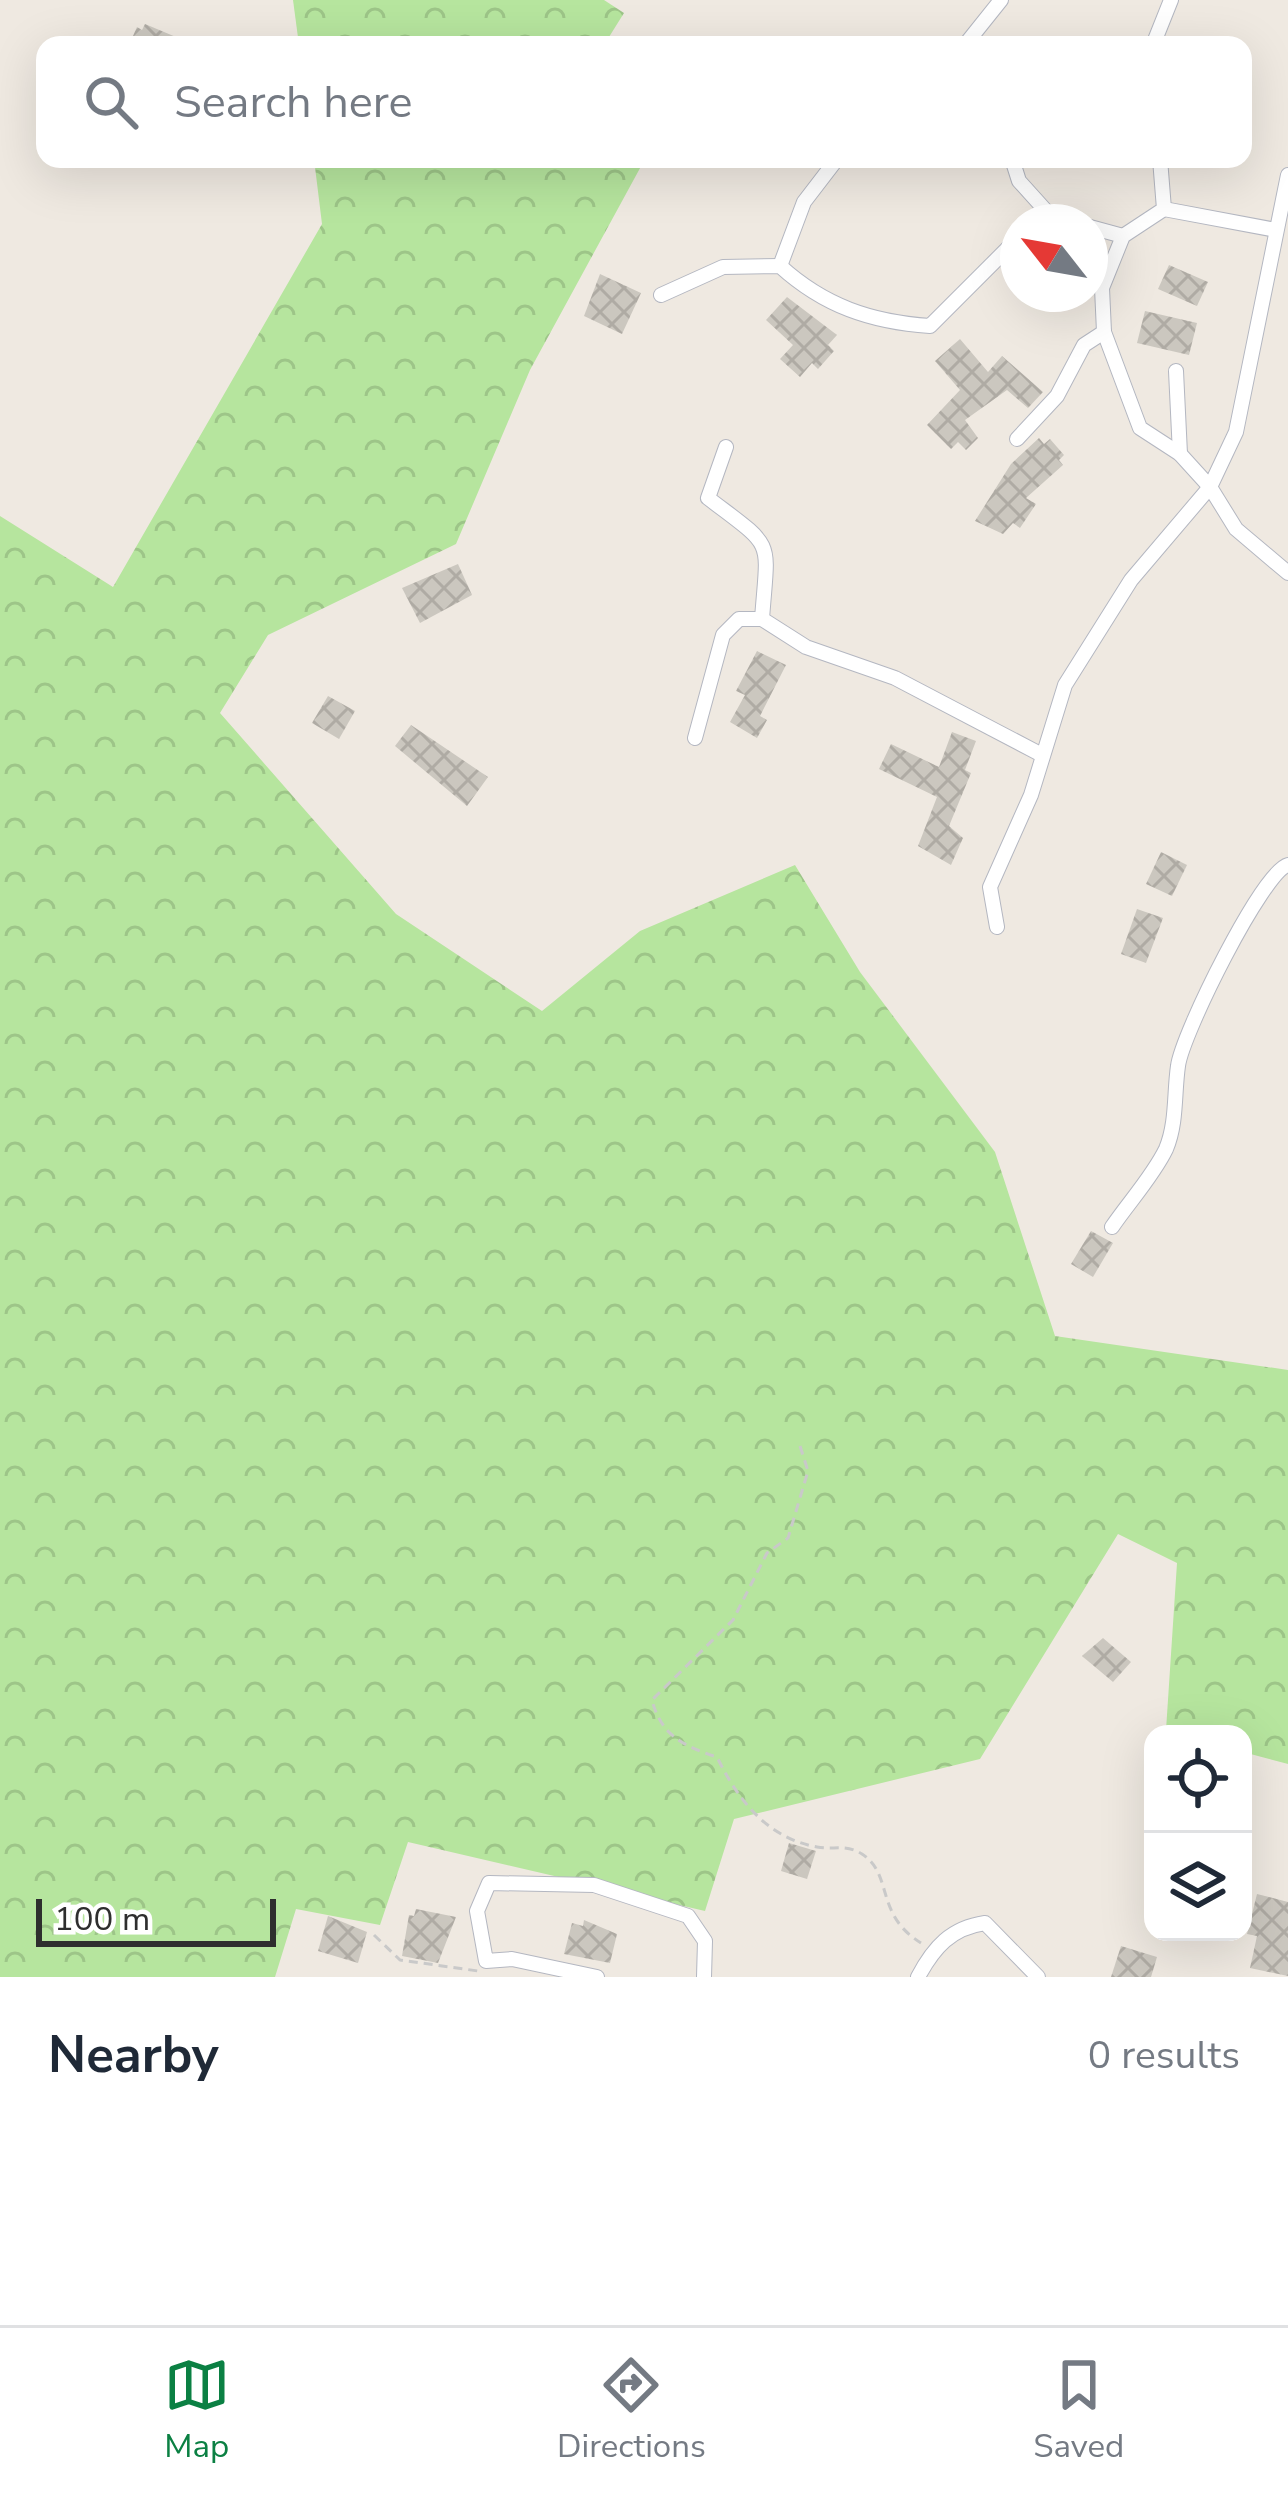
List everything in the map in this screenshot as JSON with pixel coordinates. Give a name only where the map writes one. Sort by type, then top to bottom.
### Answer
[{"type":"street","points":[[971,36],[1001,0]]},
{"type":"street","points":[[1157,36],[1171,0]]},
{"type":"street","points":[[780,266],[804,202],[830,168]]},
{"type":"street","points":[[1015,168],[1019,181],[1039,204]]},
{"type":"street","points":[[1161,168],[1165,209]]},
{"type":"street","points":[[997,927],[989,887],[1023,814],[1065,686],[1162,540],[1210,487],[1237,432],[1288,175]]},
{"type":"street","points":[[1276,230],[1165,209],[1123,236],[1102,288],[1104,332],[1140,428],[1180,454],[1210,487],[1235,530],[1288,573]]},
{"type":"street","points":[[1108,232],[1123,236]]},
{"type":"street","points":[[661,295],[723,267],[780,266],[808,292],[855,314],[930,326],[1000,256]]},
{"type":"street","points":[[1017,439],[1057,396],[1084,345],[1104,332]]},
{"type":"street","points":[[1176,371],[1180,454]]},
{"type":"street","points":[[726,447],[708,498],[764,542],[770,556],[762,619]]},
{"type":"street","points":[[695,739],[723,635],[739,619],[762,619],[806,647],[895,678],[1042,754]]},
{"type":"street","points":[[1112,1227],[1166,1149],[1177,1098],[1178,1063],[1218,964],[1249,921],[1264,884],[1278,867],[1288,865]]},
{"type":"street","points":[[597,1977],[512,1958],[486,1960],[477,1911],[489,1882],[594,1886],[688,1916],[705,1941],[704,1977]]},
{"type":"street","points":[[918,1977],[932,1951],[961,1927],[986,1923],[1038,1977]]},
{"type":"path","points":[[800,1446],[808,1471],[788,1538],[767,1553],[733,1620],[652,1700],[655,1713],[659,1726],[688,1748],[717,1757],[748,1810],[786,1838],[864,1854],[881,1876],[883,1899],[896,1925],[932,1951]]},
{"type":"path","points":[[374,1935],[400,1960],[476,1973],[486,1960]]},
{"type":"green space","points":[[293,0],[604,0],[624,13],[610,36],[298,36]]},
{"type":"green space","points":[[315,168],[640,168],[530,370],[456,544],[268,635],[220,713],[396,914],[542,1011],[640,931],[795,865],[860,972],[995,1152],[1055,1336],[1288,1370],[1288,1764],[1252,1754],[1252,1725],[1166,1725],[1177,1563],[1118,1534],[980,1759],[734,1819],[705,1911],[408,1842],[380,1925],[296,1909],[275,1977],[0,1977],[0,516],[113,587],[322,224]]},
{"type":"building","points":[[145,24],[174,36],[133,36],[137,27],[142,30]]},
{"type":"building","points":[[1169,265],[1208,282],[1197,306],[1158,289]]},
{"type":"building","points":[[600,274],[641,293],[622,334],[584,316]]},
{"type":"building","points":[[787,297],[837,335],[828,345],[834,351],[818,369],[812,363],[800,377],[780,359],[793,345],[766,320]]},
{"type":"building","points":[[1145,311],[1197,323],[1189,355],[1137,343]]},
{"type":"building","points":[[960,339],[988,372],[1002,356],[1043,392],[1028,408],[1007,390],[965,420],[978,438],[966,450],[958,442],[951,449],[927,425],[960,390],[935,361]]},
{"type":"building","points":[[1039,438],[1044,444],[1050,439],[1064,455],[1059,460],[1063,465],[1026,498],[1036,504],[1020,528],[1013,523],[1003,534],[975,521],[1011,464]]},
{"type":"building","points":[[458,564],[472,595],[420,623],[402,588]]},
{"type":"building","points":[[757,651],[786,665],[760,716],[767,720],[757,738],[730,722],[745,695],[736,691]]},
{"type":"building","points":[[328,696],[355,711],[339,739],[312,723]]},
{"type":"building","points":[[411,725],[488,777],[467,806],[395,746]]},
{"type":"building","points":[[952,732],[976,741],[965,770],[971,773],[949,826],[963,838],[951,865],[918,846],[937,797],[879,769],[891,744],[939,767]]},
{"type":"building","points":[[1161,852],[1187,865],[1172,896],[1146,884]]},
{"type":"building","points":[[1137,909],[1163,918],[1146,963],[1121,954]]},
{"type":"building","points":[[1091,1231],[1113,1243],[1093,1277],[1071,1264]]},
{"type":"building","points":[[1103,1638],[1131,1662],[1113,1682],[1082,1656]]},
{"type":"building","points":[[789,1843],[816,1851],[807,1879],[781,1871]]},
{"type":"building","points":[[1257,1894],[1288,1902],[1288,1976],[1250,1968],[1257,1936],[1252,1935]]},
{"type":"building","points":[[416,1909],[456,1917],[438,1963],[402,1956],[409,1915],[414,1916]]},
{"type":"building","points":[[328,1916],[367,1932],[358,1963],[318,1951]]},
{"type":"building","points":[[584,1920],[617,1934],[610,1963],[564,1954],[572,1923],[583,1926]]},
{"type":"building","points":[[1121,1946],[1157,1957],[1151,1977],[1111,1977]]}]
